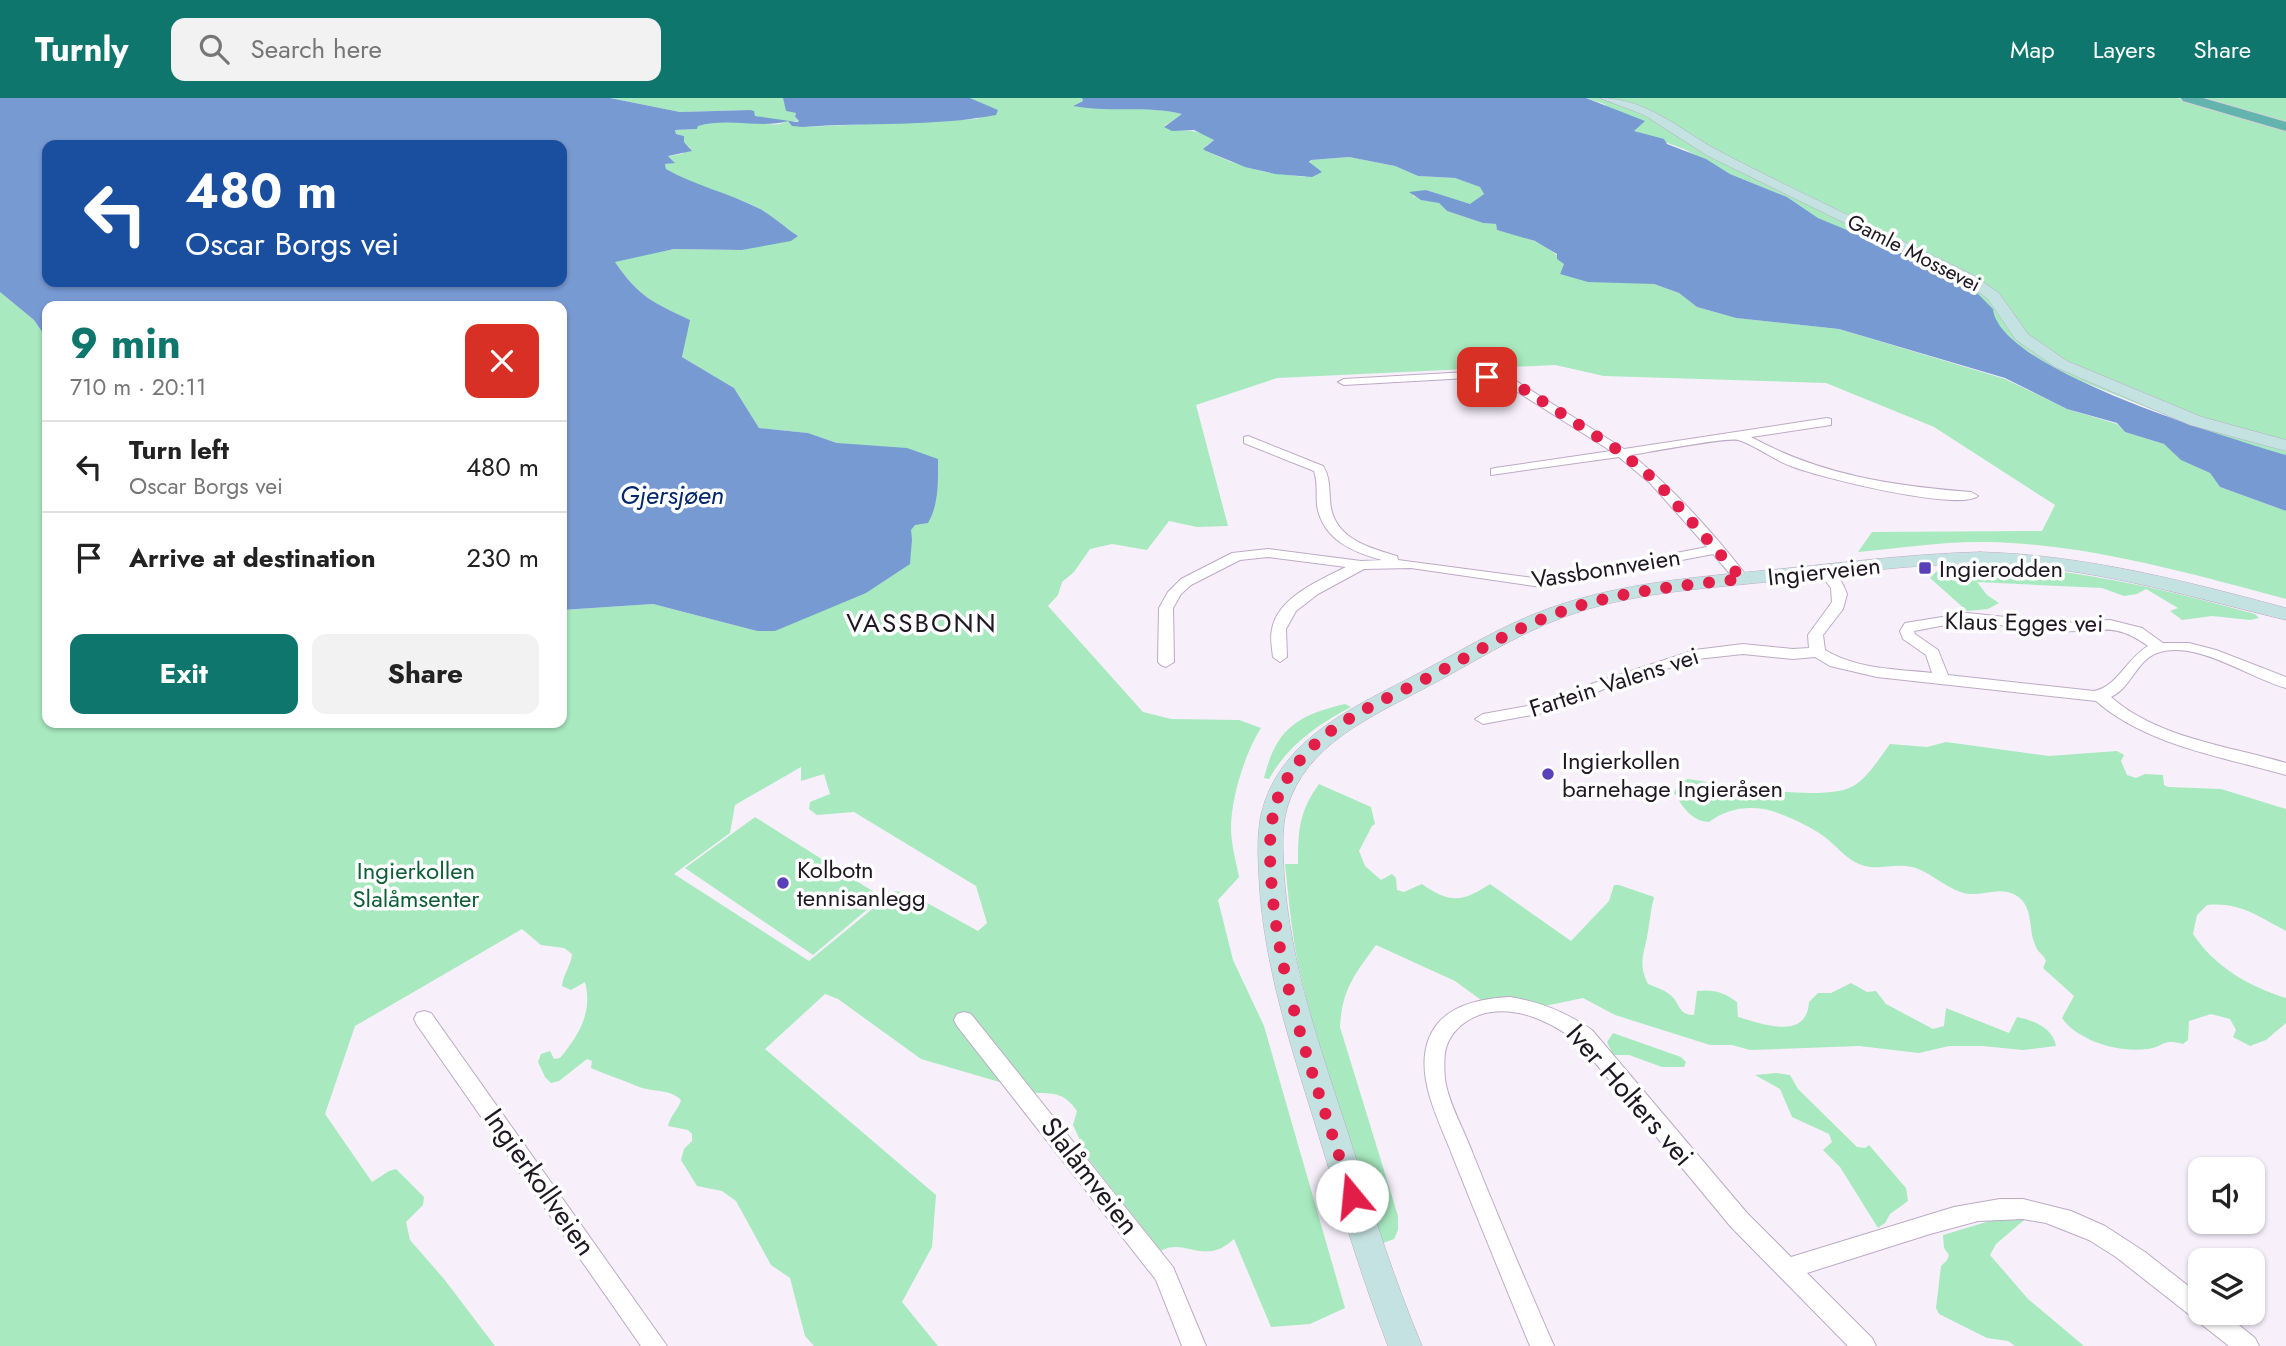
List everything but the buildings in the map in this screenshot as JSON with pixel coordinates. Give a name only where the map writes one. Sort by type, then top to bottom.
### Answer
[{"type":"highway","points":[[2188,98],[2286,126]]},
{"type":"highway","points":[[2195,98],[2286,126]]},
{"type":"main road","name":"Gamle Mossevei","points":[[1606,98],[1655,115],[1713,153],[1976,283],[1998,301],[2022,337],[2068,368],[2196,421],[2286,446]]},
{"type":"main road","name":"Ingierveien","points":[[1405,1346],[1369,1250],[1285,974],[1271,873],[1271,824],[1280,793],[1298,762],[1325,735],[1373,706],[1535,621],[1578,606],[1627,594],[1742,579],[1935,560],[2034,561],[2129,574],[2286,614]]},
{"type":"street","points":[[1353,370],[1364,380]]},
{"type":"street","points":[[1345,382],[1468,375],[1502,380],[1525,390],[1621,452],[1664,489],[1742,579]]},
{"type":"street","points":[[1495,472],[1826,422]]},
{"type":"street","points":[[1738,435],[1778,457],[1830,477],[1891,490],[1972,496]]},
{"type":"street","name":"Vassbonnveien","points":[[1248,440],[1319,469],[1323,477],[1326,520],[1340,538],[1361,550],[1411,564],[1541,583],[1718,549]]},
{"type":"street","name":"Vassbonnveien","points":[[1166,662],[1166,608],[1175,592],[1186,582],[1215,565],[1254,553],[1361,565],[1411,564]]},
{"type":"street","name":"Vassbonnveien","points":[[1280,657],[1279,629],[1295,604],[1316,589],[1361,565]]},
{"type":"street","points":[[1825,571],[1841,596],[1838,605],[1815,634],[1814,643],[1818,652],[1829,661],[1849,667],[1942,680],[2101,696],[2115,689],[2140,657],[2160,648]]},
{"type":"street","name":"Klaus Egges vei","points":[[1942,680],[1933,653],[1908,636],[1908,629],[1910,626],[1967,617],[2054,626],[2110,624],[2137,631],[2160,648],[2189,649],[2214,654],[2286,683]]},
{"type":"street","name":"Fartein Valens vei","points":[[1483,719],[1547,707],[1599,685],[1695,654],[1743,649],[1793,654],[1818,652]]},
{"type":"street","points":[[2101,696],[2115,710],[2154,729],[2286,769]]},
{"type":"street","name":"Iver Holters vei","points":[[1542,1346],[1494,1234],[1436,1085],[1434,1070],[1437,1045],[1455,1018],[1473,1008],[1495,1004],[1517,1004],[1550,1012],[1574,1026],[1596,1048],[1711,1188],[1786,1269],[1864,1346]]},
{"type":"street","name":"Ingierkollveien","points":[[424,1019],[655,1346]]},
{"type":"street","name":"Slalåmveien","points":[[964,1020],[1155,1259],[1165,1274],[1194,1346]]},
{"type":"street","points":[[1786,1269],[1970,1212],[1989,1208],[2021,1209],[2063,1218],[2097,1233],[2188,1300]]},
{"type":"street","points":[[2220,1325],[2247,1346]]},
{"type":"green space","name":"Ingierkollen Slalåmsenter","points":[[610,98],[783,98],[787,111],[796,113],[795,118],[799,121],[787,121],[803,127],[977,119],[997,110],[970,98],[1082,98],[1083,101],[1075,105],[1183,114],[1164,126],[1207,136],[1214,140],[1206,146],[1206,151],[1265,172],[1305,177],[1311,160],[1349,157],[1395,166],[1418,176],[1455,178],[1481,187],[1484,194],[1470,205],[1426,190],[1412,196],[1439,203],[1447,211],[1483,223],[1496,224],[1497,230],[1543,245],[1564,264],[1560,274],[1654,284],[1679,293],[1697,307],[1736,318],[1839,329],[2005,379],[2067,409],[2117,424],[2125,432],[2164,444],[2182,460],[2210,473],[2220,487],[2286,511],[2286,599],[2138,562],[2063,548],[1971,542],[1858,552],[1872,532],[2042,531],[2055,505],[1934,427],[1826,383],[1604,376],[1555,365],[1277,378],[1196,405],[1228,526],[1197,527],[1169,521],[1147,550],[1112,544],[1090,549],[1074,572],[1062,582],[1058,595],[1048,606],[1143,712],[1171,719],[1239,720],[1261,728],[1244,763],[1233,803],[1231,834],[1239,877],[1218,900],[1233,960],[1264,1026],[1345,1308],[1310,1324],[1271,1327],[1234,1239],[1213,1251],[1178,1247],[1161,1251],[1075,1142],[1080,1140],[1073,1125],[1077,1111],[1064,1098],[1055,1094],[1037,1093],[921,1059],[838,999],[825,994],[765,1049],[936,1195],[932,1247],[902,1302],[938,1346],[814,1346],[805,1336],[790,1278],[771,1265],[736,1201],[722,1191],[697,1186],[681,1160],[684,1149],[692,1141],[692,1134],[688,1130],[668,1126],[681,1100],[677,1096],[639,1087],[591,1068],[592,1061],[587,1059],[559,1081],[551,1083],[545,1077],[538,1062],[541,1054],[550,1051],[554,1059],[560,1058],[567,1049],[583,1023],[587,993],[585,982],[571,990],[562,986],[572,954],[564,948],[541,945],[522,929],[355,1026],[325,1114],[372,1182],[396,1169],[424,1197],[423,1205],[406,1222],[410,1240],[444,1279],[495,1346],[0,1346],[0,292],[34,320],[42,332],[42,728],[567,728],[567,610],[653,604],[757,631],[775,631],[912,539],[910,530],[915,525],[837,443],[808,433],[759,428],[734,388],[682,357],[689,320],[664,308],[639,291],[614,261],[674,249],[742,250],[797,236],[762,210],[666,169],[665,164],[674,162],[668,156],[682,154],[690,148],[684,142],[684,136],[676,134],[675,130],[697,129],[697,126],[724,121],[773,124],[785,122],[755,116],[750,110],[680,112]],"holes":[[[801,767],[801,781],[824,774],[830,794],[810,802],[809,809],[817,815],[854,812],[976,886],[987,923],[978,931],[909,893],[894,891],[809,961],[674,874],[730,833],[735,805]]]},
{"type":"green space","points":[[1586,98],[2177,98],[2286,131],[2286,455],[2213,434],[2061,373],[2005,333],[1971,287],[1952,280],[1897,249],[1867,240],[1818,218],[1787,197],[1730,174],[1684,149],[1634,131],[1604,104]]},
{"type":"green space","points":[[2206,98],[2286,98],[2286,122]]},
{"type":"green space","points":[[2006,566],[2070,573],[2162,590],[2255,614],[2259,618],[2250,620],[2212,616],[2182,620],[2170,611],[2178,608],[2146,589],[2124,596],[2102,588],[1977,582],[1987,595],[1999,603],[1988,609],[1967,611],[1930,578],[1938,570]]},
{"type":"green space","points":[[1345,704],[1351,707],[1304,737],[1285,756],[1269,779],[1264,778],[1275,747],[1291,727],[1314,713]]},
{"type":"green space","points":[[1946,742],[2049,756],[2117,751],[2124,755],[2121,761],[2127,775],[2136,778],[2145,774],[2163,775],[2164,785],[2168,787],[2221,789],[2286,809],[2286,931],[2239,908],[2207,905],[2197,915],[2193,934],[2222,966],[2259,988],[2286,998],[2286,1023],[2266,1040],[2250,1046],[2233,1037],[2236,1030],[2230,1019],[2211,1014],[2189,1021],[2188,1040],[2183,1044],[2167,1042],[2153,1048],[2136,1050],[2100,1044],[2078,1033],[2062,1018],[2074,996],[2043,968],[2046,961],[2034,942],[2029,913],[2017,896],[2005,892],[1962,892],[1912,867],[1859,864],[1814,830],[1764,809],[1735,810],[1721,814],[1709,822],[1703,821],[1688,812],[1674,793],[1679,782],[1688,779],[1799,793],[1841,790],[1855,785],[1865,777],[1890,744],[1927,747]]},
{"type":"green space","points":[[1319,784],[1371,807],[1375,824],[1359,851],[1365,866],[1381,880],[1392,874],[1396,878],[1397,890],[1404,892],[1422,884],[1441,895],[1456,898],[1472,894],[1490,884],[1571,941],[1609,901],[1614,885],[1654,897],[1643,969],[1648,984],[1669,994],[1684,1013],[1694,1015],[1697,991],[1713,991],[1737,1002],[1738,1017],[1770,1026],[1792,1026],[1800,1022],[1806,1014],[1809,1002],[1818,993],[1831,993],[1851,983],[1867,992],[1876,991],[1886,1004],[1933,1029],[1944,1026],[1946,1008],[2009,1033],[2017,1017],[2047,1030],[2056,1046],[2023,1050],[1949,1046],[1919,1053],[1859,1046],[1750,1050],[1732,1045],[1710,1045],[1615,1015],[1583,998],[1545,1006],[1516,1000],[1481,1000],[1455,981],[1376,945],[1347,992],[1340,1027],[1398,1216],[1398,1230],[1394,1239],[1383,1243],[1318,1044],[1293,934],[1285,864],[1298,864],[1301,822],[1307,804]]},
{"type":"green space","name":"Kolbotn tennisanlegg","points":[[755,817],[882,897],[813,955],[685,868]]},
{"type":"green space","points":[[1613,1033],[1681,1057],[1686,1062],[1684,1067],[1662,1067],[1629,1055],[1613,1055],[1607,1042]]},
{"type":"green space","points":[[1755,1075],[1790,1075],[1798,1089],[1857,1147],[1865,1148],[1869,1145],[1906,1188],[1908,1201],[1890,1214],[1878,1228],[1840,1167],[1823,1150],[1832,1142],[1829,1134],[1792,1117],[1780,1089]]},
{"type":"green space","points":[[2030,1215],[1996,1244],[1990,1255],[2028,1299],[2084,1346],[2015,1346],[2008,1341],[1987,1338],[1939,1314],[1936,1308],[1941,1266],[1949,1255],[1944,1248],[1943,1235],[1993,1220]]},
{"type":"water","name":"Gjersjøen","points":[[0,98],[610,98],[680,112],[750,110],[754,111],[755,116],[797,122],[796,113],[786,111],[783,98],[970,98],[998,110],[996,115],[924,123],[803,127],[792,126],[788,121],[767,124],[721,123],[698,126],[697,129],[675,130],[676,134],[684,136],[684,142],[692,151],[668,156],[675,163],[665,164],[666,169],[758,208],[798,236],[791,241],[742,250],[674,249],[615,262],[639,291],[690,320],[682,357],[734,388],[759,428],[808,433],[837,443],[907,448],[938,459],[934,508],[928,523],[915,525],[911,530],[910,564],[866,593],[775,631],[757,631],[653,604],[567,610],[567,301],[42,301],[42,332],[34,320],[0,292]]},
{"type":"water","points":[[1082,98],[1586,98],[1645,121],[1634,131],[1664,139],[1667,144],[1706,159],[1730,174],[1787,197],[1818,218],[1926,263],[1952,280],[1971,287],[1993,309],[2005,332],[2033,355],[2074,378],[2170,417],[2286,455],[2286,511],[2220,487],[2210,473],[2181,460],[2164,444],[2125,432],[2117,423],[2067,409],[2005,378],[1839,329],[1736,318],[1697,307],[1679,293],[1654,284],[1588,282],[1560,274],[1564,264],[1557,259],[1557,254],[1535,241],[1497,230],[1496,224],[1483,223],[1447,211],[1439,203],[1421,200],[1409,192],[1426,190],[1470,204],[1484,194],[1480,187],[1455,178],[1418,176],[1395,166],[1349,157],[1311,160],[1309,162],[1322,172],[1312,177],[1275,174],[1245,167],[1206,151],[1203,149],[1214,140],[1194,130],[1172,131],[1164,127],[1182,114],[1073,106],[1083,101]]},
{"type":"place","name":"Ingierodden","points":[[1925,568]]},
{"type":"place","name":"Ingierkollen barnehage Ingieråsen","points":[[1548,774]]},
{"type":"place","name":"Kolbotn tennisanlegg","points":[[783,883]]},
{"type":"district","name":"VASSBONN","points":[[922,623]]},
{"type":"route","points":[[1352,1196],[1302,1036],[1280,950],[1271,873],[1271,824],[1280,793],[1289,775],[1311,748],[1343,723],[1535,621],[1578,606],[1627,594],[1742,579],[1672,497],[1621,452],[1525,390],[1512,383],[1487,377]]}]
